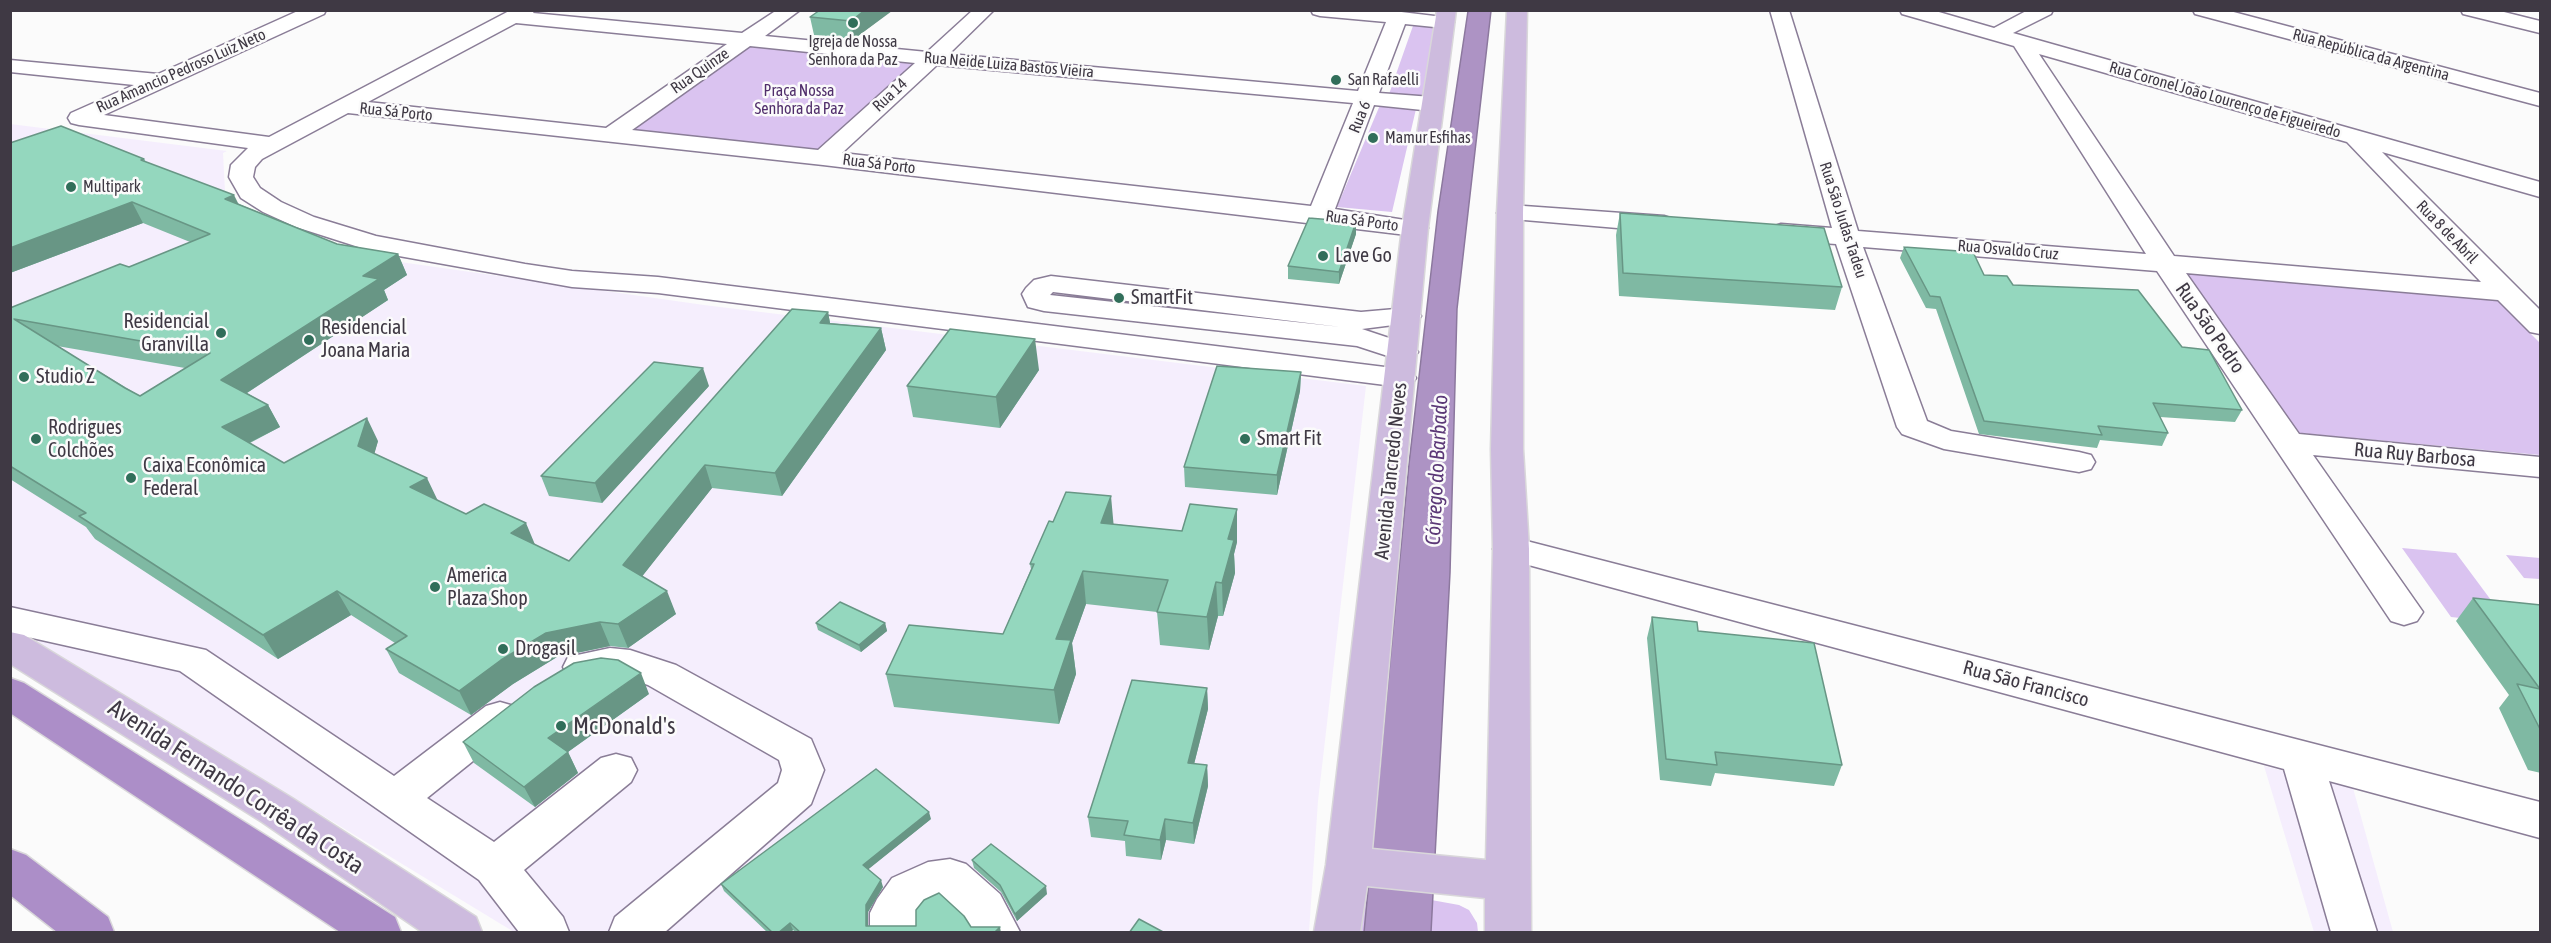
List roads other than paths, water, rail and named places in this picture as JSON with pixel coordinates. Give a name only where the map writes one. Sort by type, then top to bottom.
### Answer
[{"type":"highway","points":[[10,693],[378,933]]},
{"type":"highway","points":[[10,868],[91,933]]},
{"type":"main road","points":[[1508,933],[1493,879],[1511,549],[1507,449],[1510,213],[1517,10]]},
{"type":"main road","name":"Avenida Tancredo Neves","points":[[1337,933],[1363,866],[1402,365],[1415,228],[1446,16]]},
{"type":"main road","name":"Avenida Fernando Corrêa da Costa","points":[[10,645],[277,810],[459,933]]},
{"type":"main road","points":[[1363,866],[1493,879]]},
{"type":"street","name":"Rua Amancio Pedroso Luiz Neto","points":[[271,144],[79,118],[317,10]]},
{"type":"street","name":"Rua Quinze","points":[[611,135],[791,10]]},
{"type":"street","name":"Rua 14","points":[[823,158],[930,58],[986,10]]},
{"type":"street","points":[[1320,10],[1397,18],[1446,16]]},
{"type":"street","name":"Rua São Judas Tadeu","points":[[1779,10],[1847,237],[1913,427],[1944,439],[2079,462]]},
{"type":"street","name":"Rua Coronel João Lourenço de Figueiredo","points":[[1909,10],[2541,190]]},
{"type":"street","points":[[2009,37],[2044,10]]},
{"type":"street","name":"Rua República da Argentina","points":[[2202,10],[2541,100]]},
{"type":"street","points":[[2470,10],[2541,27]]},
{"type":"street","points":[[521,14],[254,154],[243,165],[241,177],[250,193],[272,207],[305,222],[371,243],[572,279],[658,285],[803,304],[1402,365]]},
{"type":"street","name":"Rua Neide Luiza Bastos Vieira","points":[[521,14],[744,41],[1432,104]]},
{"type":"street","name":"Rua 6","points":[[1320,215],[1368,98],[1397,18]]},
{"type":"street","name":"Rua São Pedro","points":[[2009,37],[2404,612]]},
{"type":"street","points":[[10,66],[161,81]]},
{"type":"street","name":"Rua Sá Porto","points":[[343,106],[823,158],[1415,228]]},
{"type":"street","name":"Rua 8 de Abril","points":[[2354,137],[2541,326]]},
{"type":"street","points":[[1510,213],[1684,225]]},
{"type":"street","name":"Rua Osvaldo Cruz","points":[[1754,230],[2165,262],[2507,292]]},
{"type":"street","points":[[1402,365],[1361,338],[1044,303],[1036,298],[1040,289],[1051,284],[1361,321],[1407,316]]},
{"type":"street","points":[[779,331],[803,304]]},
{"type":"street","name":"Rua Ruy Barbosa","points":[[2290,443],[2541,467]]},
{"type":"street","name":"Rua São Francisco","points":[[1511,549],[2541,820]]},
{"type":"street","points":[[10,620],[192,660],[495,867],[546,933]]},
{"type":"street","points":[[395,799],[537,690],[572,669],[610,662],[630,664],[662,675],[796,750],[803,770],[796,792],[632,933]]},
{"type":"street","points":[[2301,757],[2354,933]]},
{"type":"street","points":[[495,867],[616,770]]},
{"type":"street","points":[[893,933],[893,913],[908,892],[928,881],[950,878],[984,908],[997,933]]},
{"type":"water","name":"Córrego do Barbado","points":[[1468,11],[1491,11],[1457,309],[1450,573],[1431,932],[1364,932],[1409,464],[1438,211]]},
{"type":"place","name":"Igreja de Nossa Senhora da Paz","points":[[853,23]]},
{"type":"place","name":"San Rafaelli","points":[[1336,80]]},
{"type":"place","name":"Mamur Esfihas","points":[[1373,138]]},
{"type":"place","name":"Multipark","points":[[71,187]]},
{"type":"place","name":"Lave Go","points":[[1323,256]]},
{"type":"place","name":"SmartFit","points":[[1119,298]]},
{"type":"place","name":"Residencial Granvilla","points":[[221,333]]},
{"type":"place","name":"Residencial Joana Maria","points":[[309,340]]},
{"type":"place","name":"Studio Z","points":[[24,377]]},
{"type":"place","name":"Rodrigues Colchões","points":[[36,439]]},
{"type":"place","name":"Smart Fit","points":[[1245,439]]},
{"type":"place","name":"Caixa Econômica Federal","points":[[131,478]]},
{"type":"place","name":"America Plaza Shop","points":[[435,587]]},
{"type":"place","name":"Drogasil","points":[[503,649]]},
{"type":"place","name":"McDonald's","points":[[561,726]]},
{"type":"park label","name":"Praça Nossa Senhora da Paz","points":[[799,100]]}]
